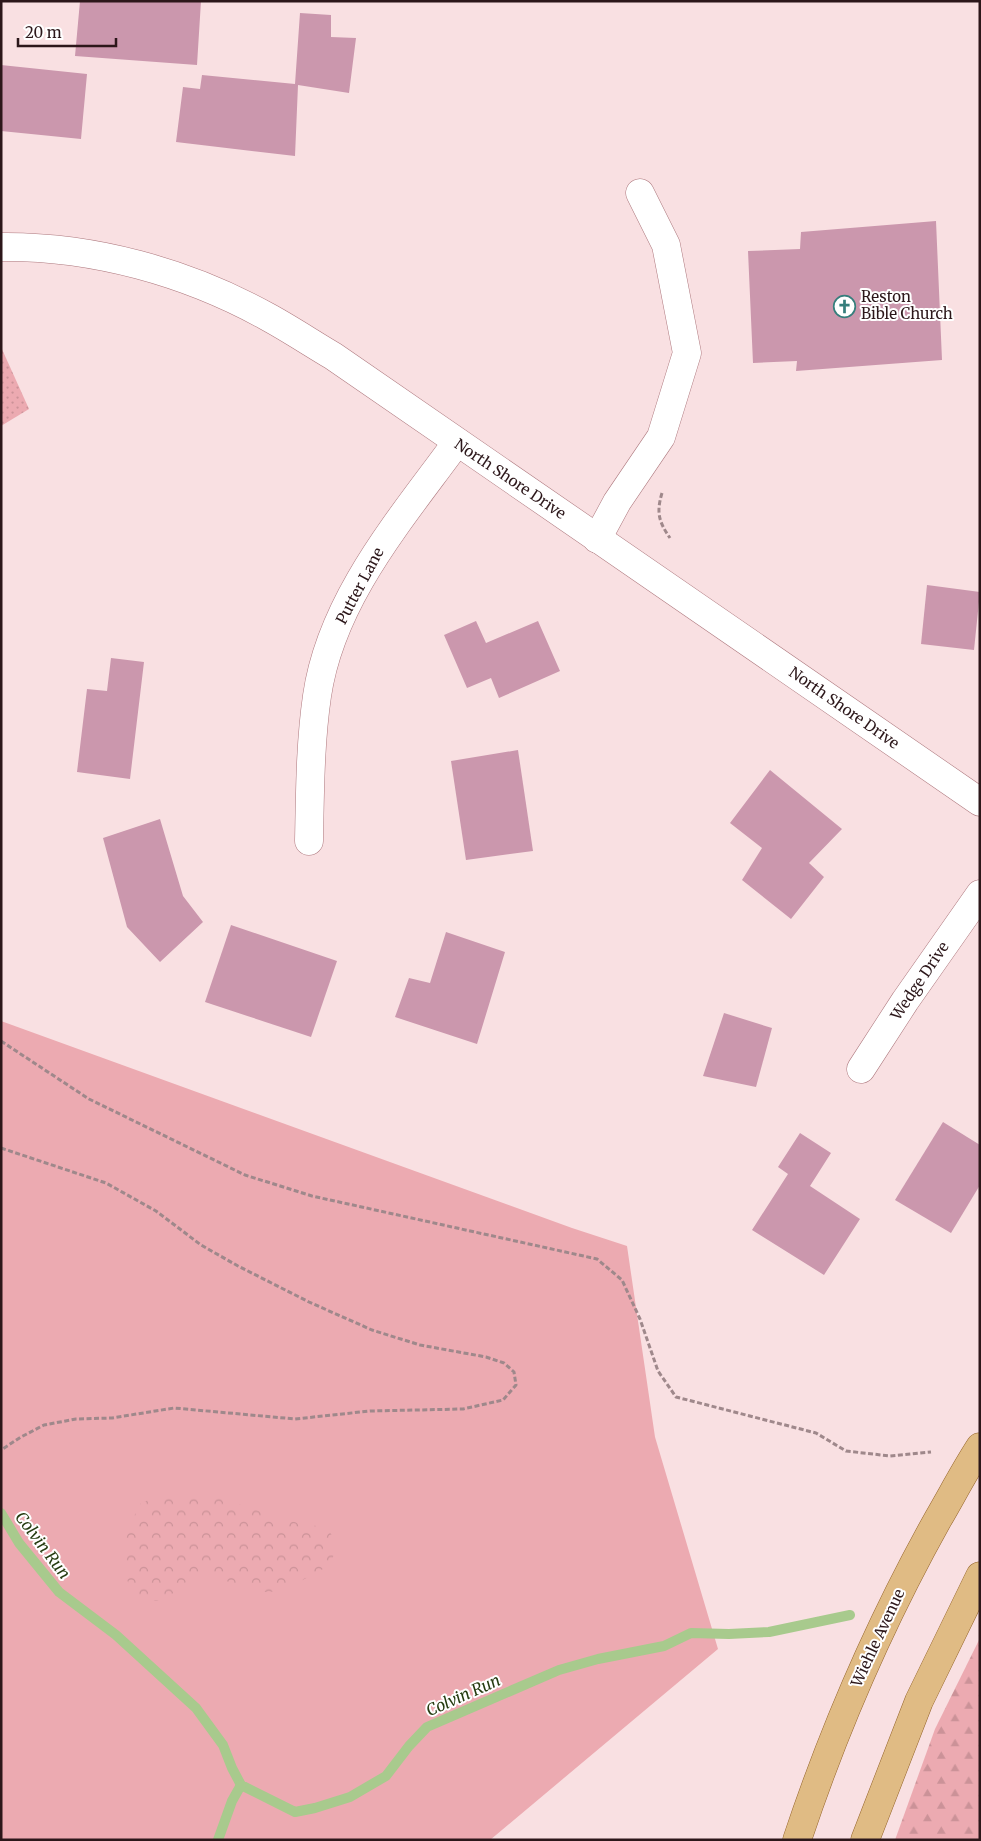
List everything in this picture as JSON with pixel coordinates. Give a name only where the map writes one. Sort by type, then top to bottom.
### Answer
[{"type":"main road","name":"Wiehle Avenue","points":[[797,1840],[812,1795],[859,1677],[912,1567],[980,1447]]},
{"type":"main road","points":[[865,1840],[919,1701],[980,1576]]},
{"type":"street","points":[[597,539],[617,502],[661,438],[687,353],[666,245],[640,193]]},
{"type":"street","name":"North Shore Drive","points":[[1,247],[33,247],[92,254],[154,269],[209,289],[267,316],[333,356],[980,802]]},
{"type":"street","name":"Putter Lane","points":[[309,841],[311,755],[317,696],[328,651],[347,604],[384,542],[457,442]]},
{"type":"street","name":"Wedge Drive","points":[[861,1069],[905,1001],[980,894]]},
{"type":"path","points":[[1,1041],[89,1099],[245,1175],[312,1196],[597,1259],[622,1280],[640,1319],[658,1371],[676,1397],[816,1433],[846,1451],[890,1456],[931,1452]]},
{"type":"path","points":[[1,1148],[106,1183],[156,1212],[201,1245],[238,1266],[309,1302],[372,1330],[420,1345],[486,1357],[504,1363],[514,1372],[516,1385],[503,1400],[463,1409],[370,1411],[296,1419],[174,1408],[112,1418],[76,1419],[44,1425],[1,1450]]},
{"type":"green space","points":[[1,347],[29,409],[1,426]]},
{"type":"green space","points":[[1,1021],[572,1228],[627,1246],[655,1437],[718,1649],[490,1840],[1,1840]]},
{"type":"green space","points":[[164,1494],[206,1495],[291,1521],[324,1528],[333,1537],[335,1547],[333,1558],[327,1566],[317,1572],[295,1584],[276,1591],[261,1592],[250,1590],[218,1577],[207,1575],[192,1578],[161,1600],[151,1601],[145,1599],[137,1594],[129,1584],[125,1573],[123,1561],[126,1537],[141,1503]]},
{"type":"green space","points":[[980,1638],[980,1840],[895,1840],[935,1729]]},
{"type":"building","points":[[80,1],[201,1],[197,65],[75,56]]},
{"type":"building","points":[[300,13],[331,15],[331,37],[356,38],[349,93],[298,85],[295,156],[176,142],[183,87],[200,89],[202,75],[295,84]]},
{"type":"building","points":[[1,65],[87,74],[81,139],[1,131]]},
{"type":"building","name":"Reston Bible Church","points":[[936,221],[942,360],[796,371],[797,361],[753,363],[748,251],[800,249],[801,232]]},
{"type":"building","points":[[927,585],[980,592],[974,650],[921,644]]},
{"type":"building","points":[[476,621],[486,643],[538,621],[560,671],[499,698],[491,678],[467,688],[444,635]]},
{"type":"building","points":[[111,658],[144,662],[130,779],[77,772],[87,689],[107,691]]},
{"type":"building","points":[[518,750],[533,851],[466,860],[451,761]]},
{"type":"building","points":[[770,770],[842,829],[809,863],[824,877],[791,919],[742,880],[762,848],[730,823]]},
{"type":"building","points":[[160,819],[183,896],[203,922],[160,962],[127,927],[103,838]]},
{"type":"building","points":[[231,925],[337,961],[311,1037],[205,1002]]},
{"type":"building","points":[[446,932],[505,952],[477,1044],[395,1017],[409,978],[430,983]]},
{"type":"building","points":[[724,1013],[772,1028],[756,1087],[703,1076]]},
{"type":"building","points":[[943,1122],[980,1145],[980,1185],[951,1233],[895,1200]]},
{"type":"building","points":[[800,1133],[831,1153],[810,1186],[860,1219],[824,1275],[752,1230],[788,1174],[778,1167]]},
{"type":"waterway","name":"Colvin Run","points":[[1,1513],[19,1543],[59,1592],[116,1635],[196,1708],[223,1745],[241,1785],[295,1812],[350,1797],[386,1776],[409,1746],[427,1727],[559,1670],[598,1659],[664,1646],[691,1633],[769,1632],[850,1615]]},
{"type":"waterway","points":[[218,1840],[232,1801],[241,1785]]},
{"type":"place","name":"Reston Bible Church","points":[[845,306]]}]
